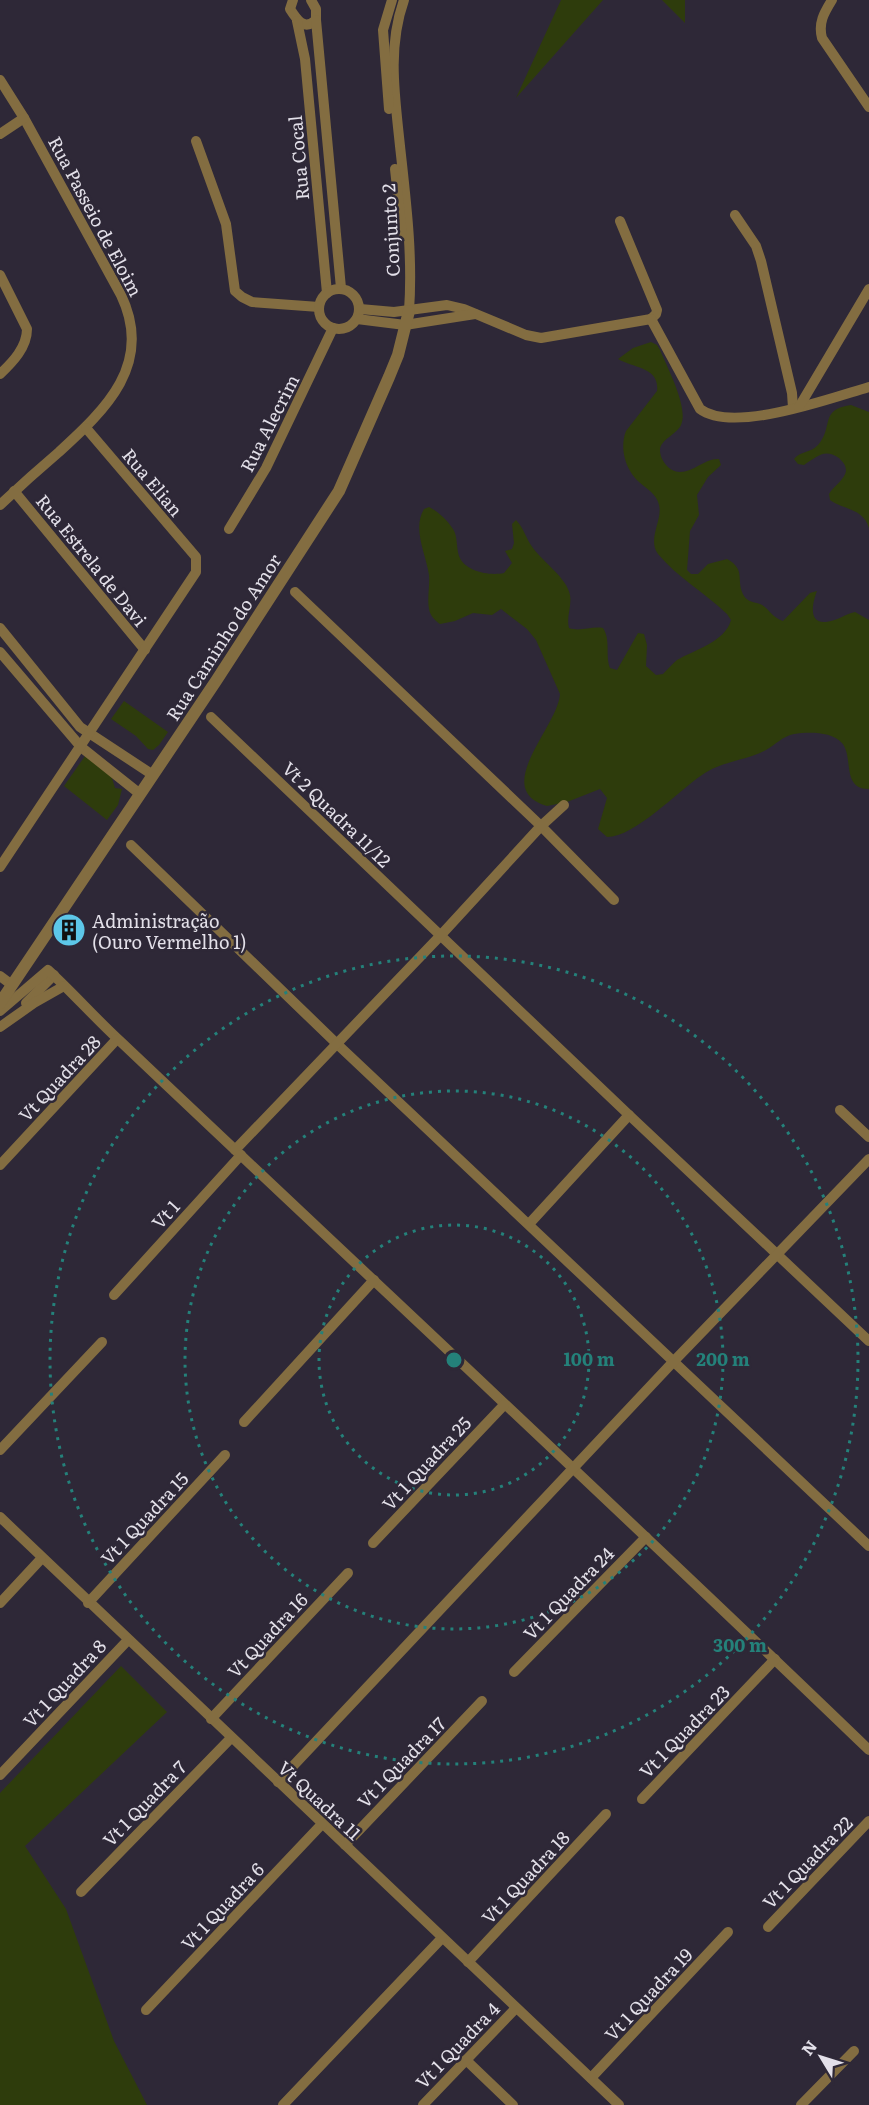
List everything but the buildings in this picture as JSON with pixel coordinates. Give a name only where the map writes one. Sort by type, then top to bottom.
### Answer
[{"type":"street","name":"Rua Cocal","points":[[311,0],[316,9],[340,288]]},
{"type":"street","name":"Conjunto 2","points":[[392,0],[383,30],[408,219],[411,284]]},
{"type":"street","name":"Conjunto 2","points":[[388,67],[404,0]]},
{"type":"street","points":[[832,0],[820,22],[822,38],[869,107]]},
{"type":"street","name":"Rua Cocal","points":[[289,3],[297,21],[305,59],[327,292]]},
{"type":"street","points":[[297,21],[303,25],[311,24],[316,20]]},
{"type":"street","name":"Rua Passeio de Eloim","points":[[0,80],[24,118],[121,295],[132,323],[132,349],[123,376],[107,405],[86,428],[0,505]]},
{"type":"street","points":[[0,134],[24,118]]},
{"type":"street","points":[[196,141],[226,224],[235,291],[252,302],[319,307]]},
{"type":"street","points":[[735,215],[756,246],[762,261],[796,407]]},
{"type":"street","points":[[358,314],[409,311],[440,305],[456,307],[526,335],[541,338],[651,319],[657,310],[620,221]]},
{"type":"street","points":[[0,275],[27,329],[20,350],[0,374]]},
{"type":"street","name":"Rua Caminho do Amor","points":[[0,1002],[153,775],[339,491],[398,355],[409,311],[411,284]]},
{"type":"street","points":[[340,288],[353,293],[358,300],[358,314],[350,326],[342,329],[333,328],[325,323],[320,316],[319,307],[327,292],[340,288]]},
{"type":"street","points":[[796,407],[869,289]]},
{"type":"street","points":[[358,314],[405,325],[472,315]]},
{"type":"street","points":[[651,319],[700,410],[708,415],[715,417],[764,416],[869,387]]},
{"type":"street","name":"Rua Alecrim","points":[[229,530],[266,468],[333,328]]},
{"type":"street","name":"Rua Elian","points":[[86,428],[196,557],[196,572],[145,650]]},
{"type":"street","name":"Rua Estrela de Davi","points":[[14,491],[145,650]]},
{"type":"street","points":[[295,592],[541,826],[614,900]]},
{"type":"street","points":[[0,628],[80,727],[153,775]]},
{"type":"street","points":[[0,867],[145,650]]},
{"type":"street","points":[[0,652],[81,747],[140,794]]},
{"type":"street","name":"Vt 2 Quadra 11/12","points":[[211,717],[869,1341]]},
{"type":"street","points":[[121,778],[132,761]]},
{"type":"street","name":"Vt 1","points":[[114,1295],[336,1043],[441,935],[541,826],[564,805]]},
{"type":"street","points":[[131,845],[336,1043],[869,1545]]},
{"type":"street","points":[[51,972],[117,1039],[869,1750]]},
{"type":"street","points":[[0,1011],[51,972]]},
{"type":"street","points":[[0,1028],[51,972]]},
{"type":"street","points":[[0,976],[12,985]]},
{"type":"street","points":[[0,1028],[34,1003],[64,986]]},
{"type":"street","name":"Vt Quadra 28","points":[[0,1165],[117,1039]]},
{"type":"street","points":[[840,1110],[869,1137]]},
{"type":"street","points":[[529,1224],[629,1115]]},
{"type":"street","points":[[278,1782],[869,1159]]},
{"type":"street","points":[[244,1422],[374,1280]]},
{"type":"street","points":[[0,1450],[102,1342]]},
{"type":"street","name":"Vt 1 Quadra 25","points":[[373,1543],[504,1405]]},
{"type":"street","name":"Vt 1 Quadra 15","points":[[88,1603],[225,1455]]},
{"type":"street","name":"Vt Quadra 11","points":[[0,1517],[41,1559],[619,2105]]},
{"type":"street","name":"Vt 1 Quadra 24","points":[[514,1672],[646,1537]]},
{"type":"street","points":[[0,1603],[41,1559]]},
{"type":"street","name":"Vt Quadra 16","points":[[211,1719],[348,1573]]},
{"type":"street","name":"Vt 1 Quadra 8","points":[[0,1775],[128,1640]]},
{"type":"street","name":"Vt 1 Quadra 23","points":[[642,1799],[775,1659]]},
{"type":"street","name":"Vt 1 Quadra 17","points":[[345,1845],[482,1701]]},
{"type":"street","name":"Vt 1 Quadra 7","points":[[81,1892],[231,1738]]},
{"type":"street","name":"Vt 1 Quadra 18","points":[[468,1962],[606,1814]]},
{"type":"street","name":"Vt 1 Quadra 22","points":[[768,1927],[869,1821]]},
{"type":"street","name":"Vt 1 Quadra 6","points":[[146,2010],[322,1824]]},
{"type":"street","name":"Vt 1 Quadra 19","points":[[591,2078],[728,1932]]},
{"type":"street","points":[[283,2105],[442,1938]]},
{"type":"street","name":"Vt 1 Quadra 4","points":[[423,2105],[516,2008]]},
{"type":"street","points":[[801,2105],[854,2051]]},
{"type":"street","points":[[466,2060],[513,2105]]},
{"type":"green space","points":[[561,0],[603,0],[516,98]]},
{"type":"green space","points":[[662,0],[685,0],[685,23]]},
{"type":"green space","points":[[651,342],[660,350],[682,408],[681,425],[661,446],[660,454],[663,461],[672,470],[680,472],[714,459],[719,459],[721,465],[708,477],[697,495],[699,515],[690,531],[687,570],[691,574],[698,574],[708,564],[727,559],[739,571],[744,596],[749,601],[760,604],[783,621],[810,593],[817,591],[813,611],[814,616],[820,622],[855,612],[869,620],[869,789],[860,788],[851,778],[845,749],[837,739],[819,733],[794,734],[758,754],[709,770],[643,822],[618,835],[607,837],[598,829],[607,798],[600,789],[567,802],[547,806],[531,798],[525,786],[531,756],[557,708],[560,694],[536,640],[527,629],[501,609],[492,615],[473,613],[455,621],[440,624],[430,613],[429,575],[419,525],[424,509],[429,507],[442,516],[453,529],[462,561],[478,572],[504,573],[512,563],[505,551],[512,549],[514,543],[512,524],[516,520],[533,548],[560,576],[568,589],[570,595],[569,628],[603,628],[607,637],[610,668],[617,670],[638,633],[644,634],[647,645],[646,666],[656,675],[663,674],[677,660],[716,640],[728,628],[731,620],[727,614],[658,554],[654,542],[660,511],[658,501],[631,473],[624,455],[623,443],[626,431],[657,391],[657,383],[654,377],[644,369],[618,359],[633,348]]},
{"type":"green space","points":[[851,405],[869,412],[869,528],[858,513],[830,500],[829,494],[846,471],[845,465],[839,458],[825,454],[804,465],[798,464],[794,459],[818,445],[823,438],[828,420],[835,410]]},
{"type":"green space","points":[[124,701],[168,732],[153,750],[148,749],[136,736],[111,719]]},
{"type":"green space","points":[[85,756],[111,775],[115,788],[122,789],[118,805],[107,820],[64,786]]},
{"type":"green space","points":[[121,1666],[167,1712],[25,1846],[66,1909],[114,2041],[147,2105],[0,2105],[0,1793]]},
{"type":"place","name":"Administração (Ouro Vermelho 1)","points":[[69,930]]}]
